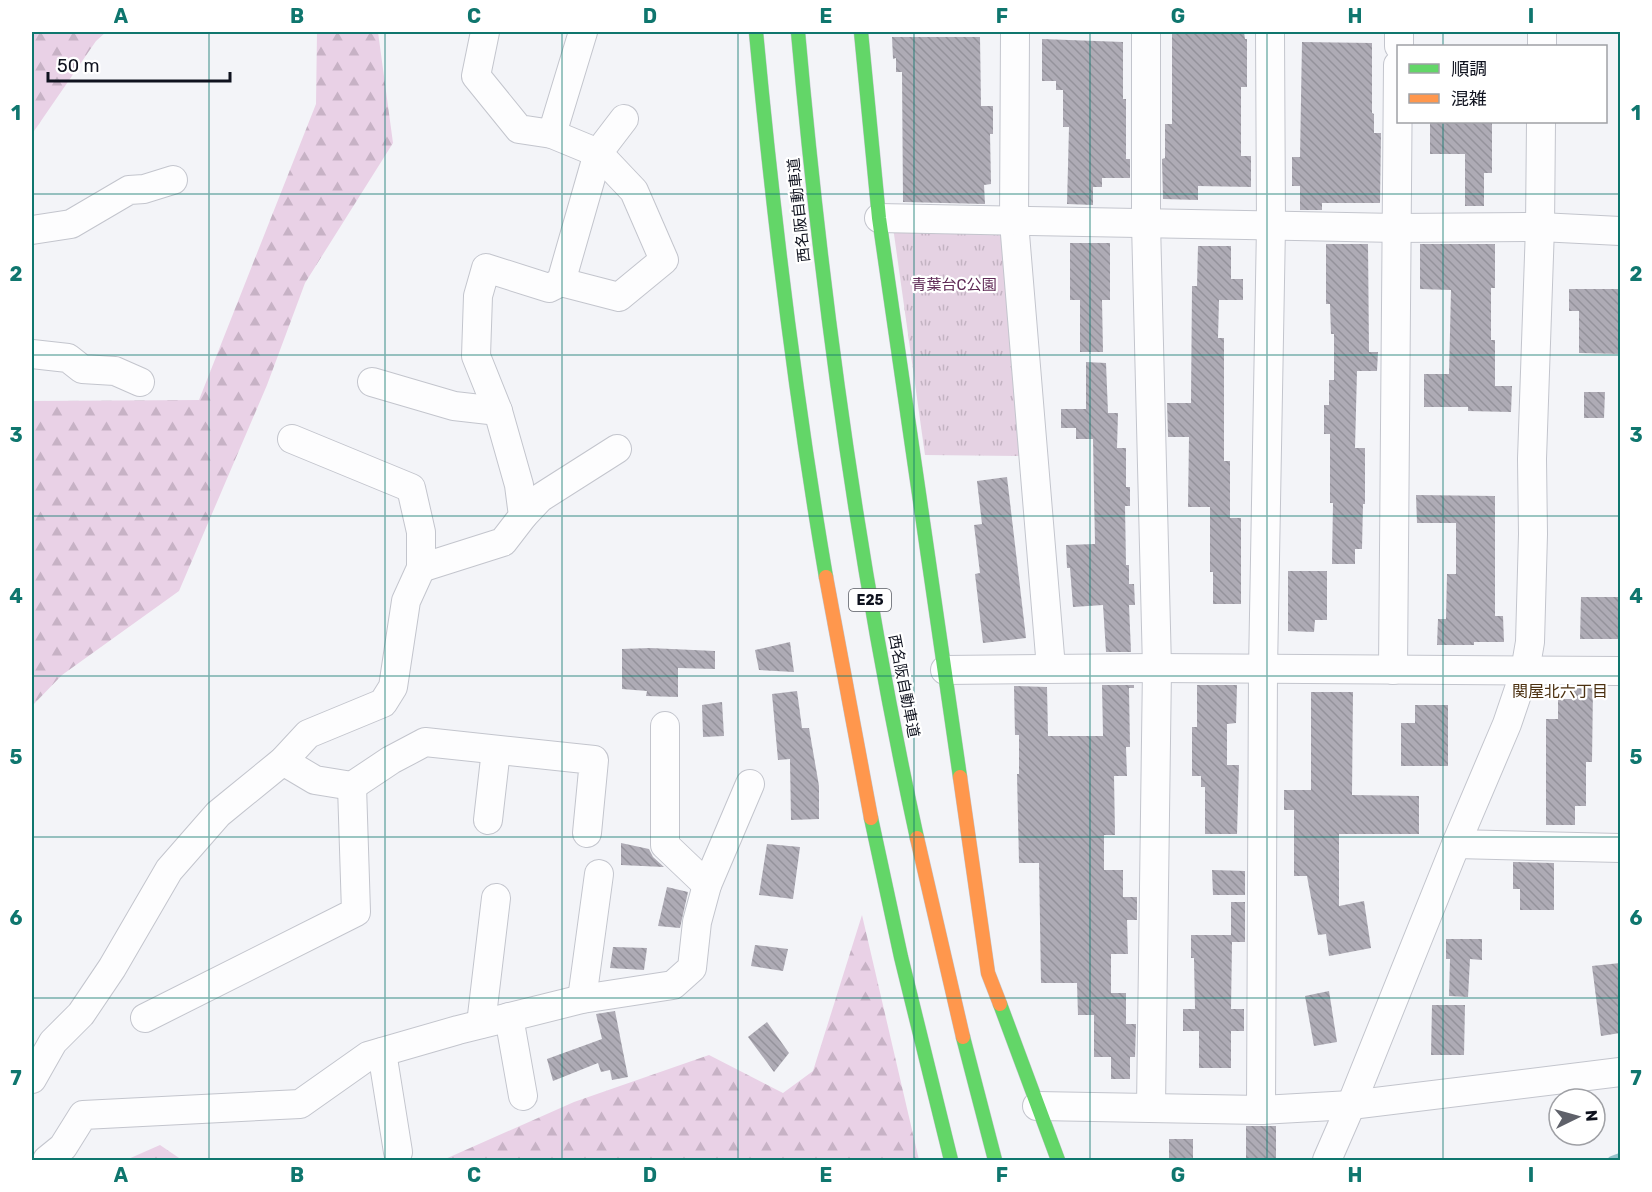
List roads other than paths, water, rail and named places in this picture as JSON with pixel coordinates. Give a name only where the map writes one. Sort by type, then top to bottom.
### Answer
[{"type":"main road","name":"西名阪自動車道","points":[[756,32],[780,263],[802,428],[831,614],[863,782],[898,945],[951,1161]]},
{"type":"main road","name":"西名阪自動車道","points":[[798,32],[842,426],[871,603],[938,932],[994,1161]]},
{"type":"main road","points":[[861,32],[879,218],[988,973],[1058,1161]]},
{"type":"street","points":[[485,32],[476,76],[519,129],[552,134],[598,153],[634,191],[664,260],[619,297],[561,282],[549,288],[486,268],[478,296],[476,356],[498,411],[519,485],[523,516]]},
{"type":"street","points":[[552,134],[583,32]]},
{"type":"street","points":[[1015,32],[1014,222],[1051,668]]},
{"type":"street","points":[[1146,32],[1146,223],[1157,668],[1151,1107]]},
{"type":"street","points":[[1261,1110],[1263,670],[1271,226],[1270,32]]},
{"type":"street","points":[[561,282],[598,153],[624,119]]},
{"type":"street","points":[[1393,670],[1398,123]]},
{"type":"street","points":[[1327,1161],[1507,724],[1525,671],[1530,642],[1533,534],[1532,459],[1541,123]]},
{"type":"street","points":[[32,230],[71,224],[129,190],[144,189],[173,180]]},
{"type":"street","points":[[879,218],[1397,228],[1540,227],[1620,231]]},
{"type":"street","points":[[32,354],[68,358],[82,369],[115,371],[140,382]]},
{"type":"street","points":[[372,382],[454,406],[498,411]]},
{"type":"street","points":[[32,1079],[53,1042],[81,1014],[93,996],[169,870],[218,814],[283,761],[308,734],[383,703],[393,687],[406,601],[420,568],[421,532],[411,488],[292,439]]},
{"type":"street","points":[[420,568],[503,542],[540,498],[616,449]]},
{"type":"street","points":[[945,670],[1157,668],[1620,671]]},
{"type":"street","points":[[665,726],[665,845],[707,885]]},
{"type":"street","points":[[283,761],[315,780],[352,786],[391,760],[425,742],[594,760],[587,832]]},
{"type":"street","points":[[488,820],[496,750]]},
{"type":"street","points":[[47,1161],[63,1147],[82,1115],[300,1104],[368,1056],[481,1024],[582,999],[673,985],[692,968],[697,922],[707,885],[750,784]]},
{"type":"street","points":[[146,1018],[356,912],[352,786]]},
{"type":"street","points":[[1456,844],[1620,848]]},
{"type":"street","points":[[582,999],[599,874]]},
{"type":"street","points":[[481,1024],[496,897]]},
{"type":"street","points":[[509,1017],[524,1096]]},
{"type":"street","points":[[382,1052],[398,1152]]},
{"type":"street","points":[[1038,1106],[1261,1110],[1351,1105],[1620,1072]]},
{"type":"waterway","points":[[1612,1160],[1620,1157]]},
{"type":"district","name":"関屋北六丁目","points":[[1560,691]]},
{"type":"park label","name":"青葉台C公園","points":[[954,285]]}]
